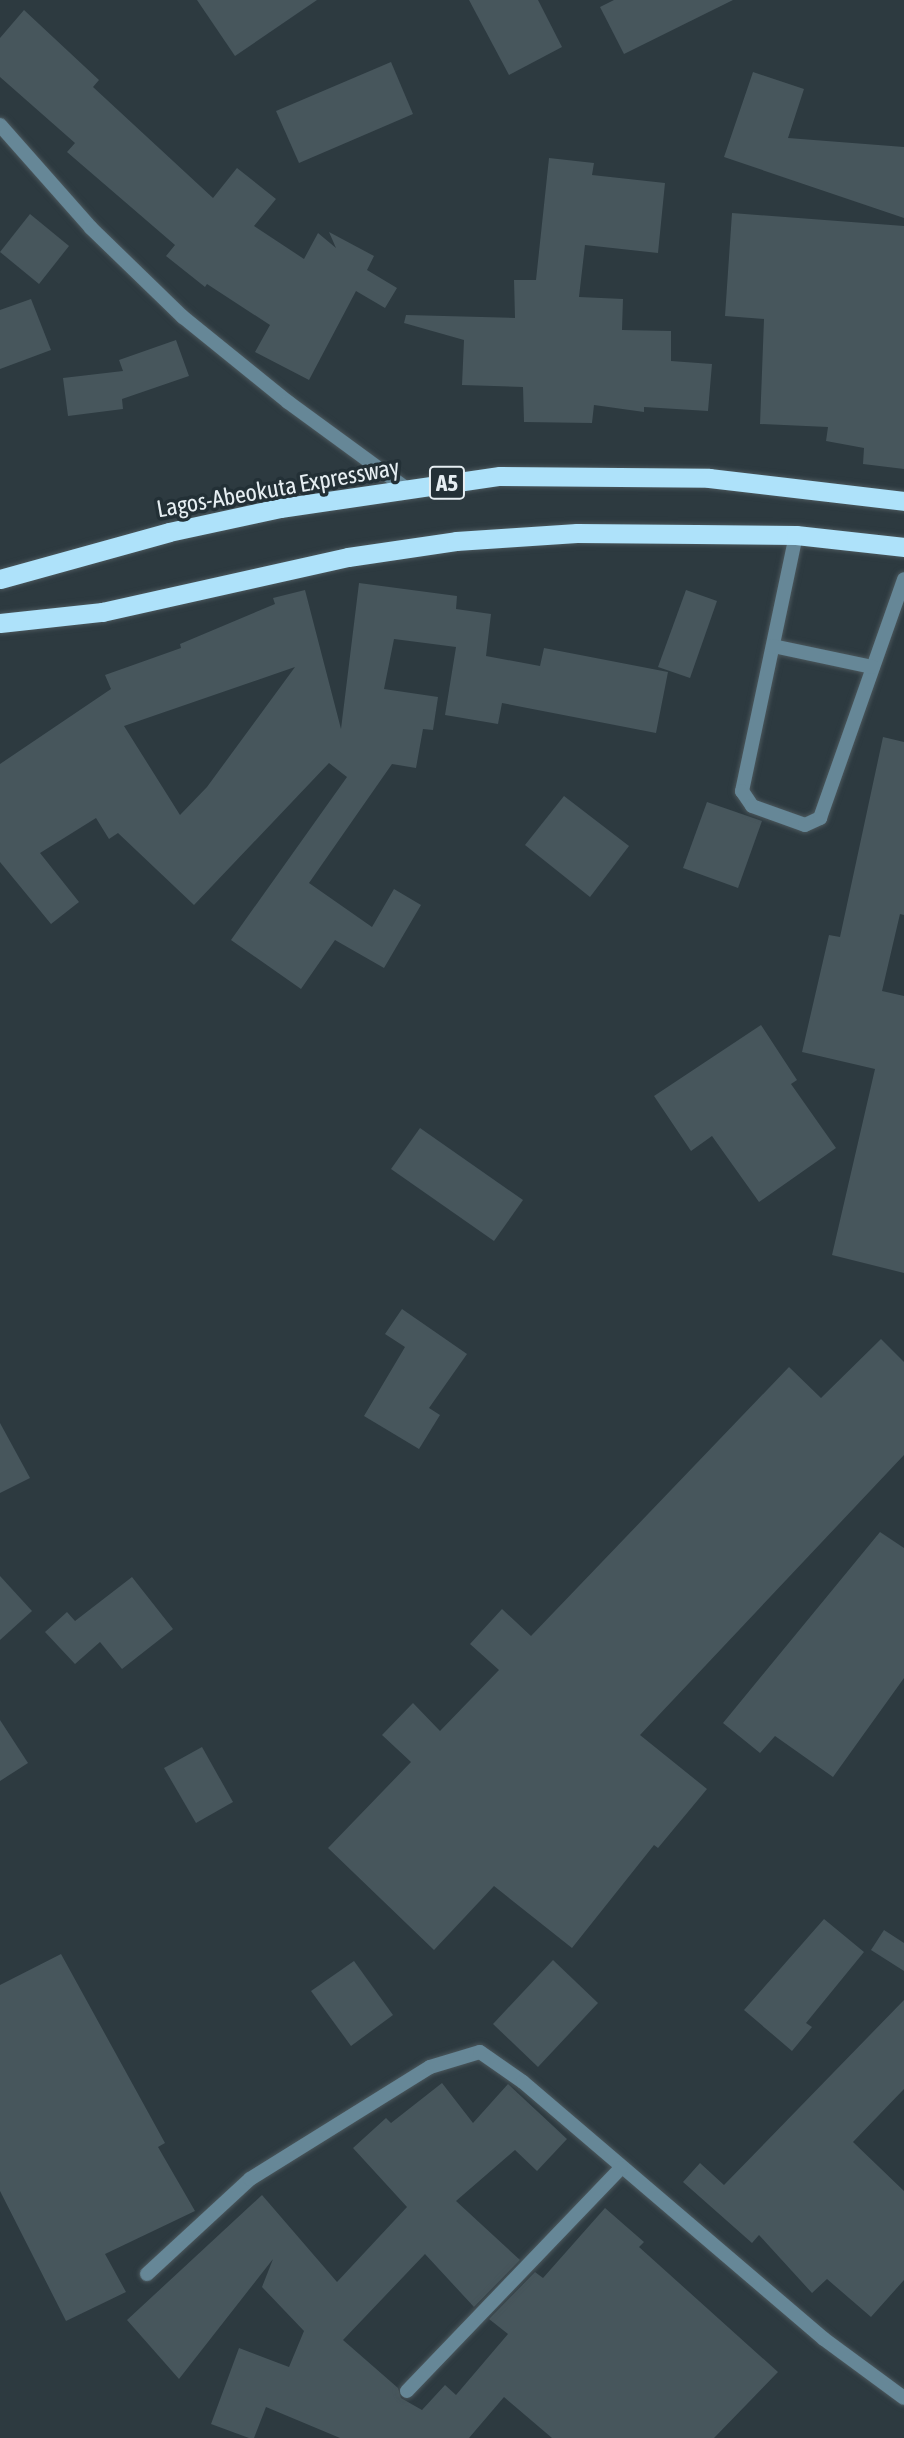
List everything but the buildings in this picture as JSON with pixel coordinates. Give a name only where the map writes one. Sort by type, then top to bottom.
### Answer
[{"type":"highway","name":"Lagos-Abeokuta Expressway","points":[[0,579],[169,532],[500,475],[709,478],[904,501]]},
{"type":"highway","points":[[0,623],[102,612],[348,557],[456,541],[578,533],[796,536],[904,547]]},
{"type":"street","points":[[0,125],[91,228],[183,317],[288,402],[407,489]]},
{"type":"street","points":[[796,536],[743,791],[752,806],[805,825],[820,818],[904,579]]},
{"type":"street","points":[[773,646],[873,667]]},
{"type":"street","points":[[147,2274],[250,2179],[430,2067],[480,2052],[523,2082],[824,2339],[904,2398]]},
{"type":"street","points":[[407,2391],[621,2168]]}]
